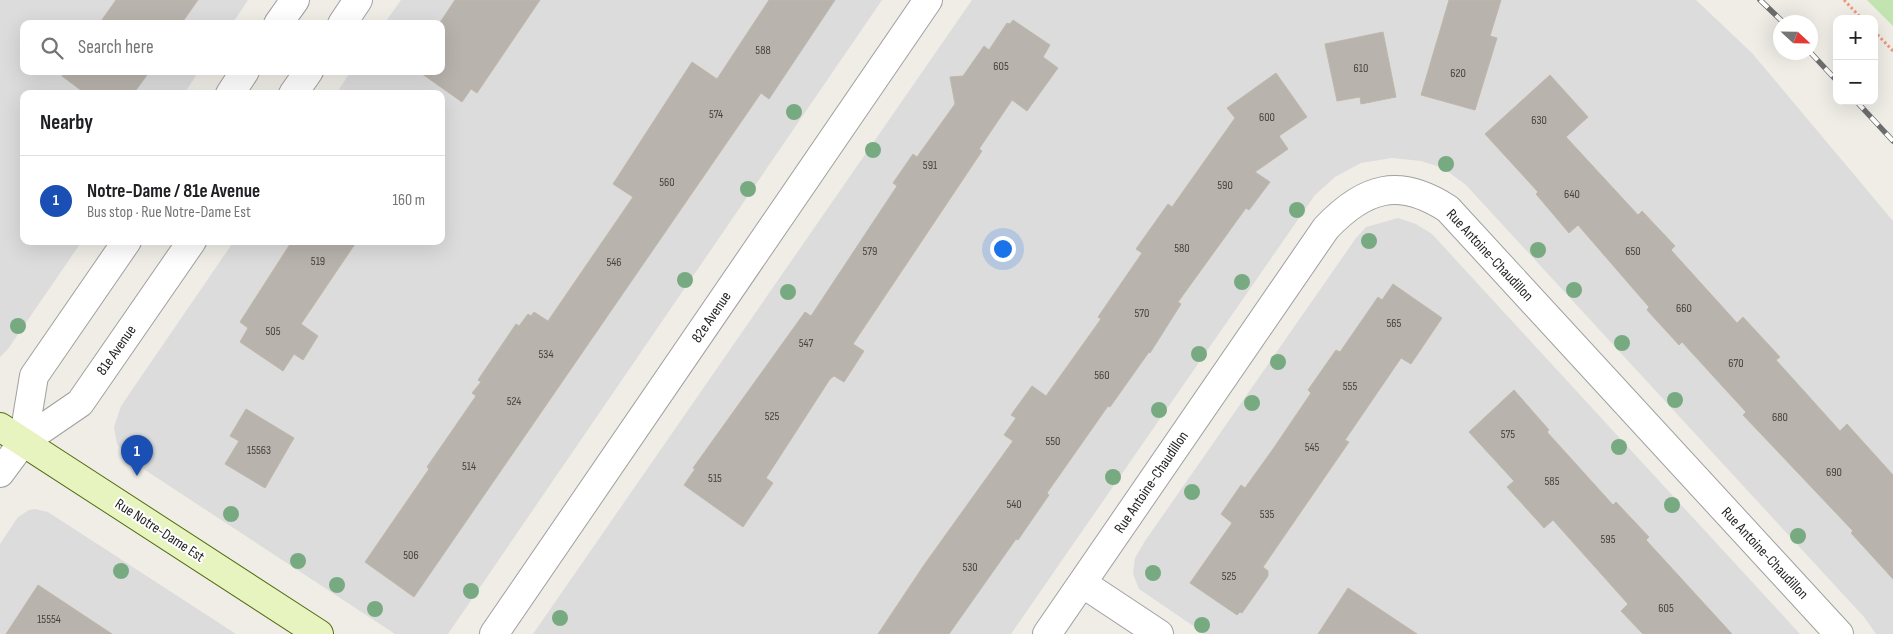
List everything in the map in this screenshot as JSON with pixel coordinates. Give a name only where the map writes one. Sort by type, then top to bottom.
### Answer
[{"type":"main road","name":"Rue Notre-Dame Est","points":[[0,427],[319,634]]},
{"type":"street","points":[[281,20],[294,0]]},
{"type":"street","points":[[345,20],[358,0]]},
{"type":"street","name":"82e Avenue","points":[[494,634],[928,0]]},
{"type":"street","points":[[233,90],[242,75]]},
{"type":"street","points":[[296,90],[306,75]]},
{"type":"street","name":"Rue Antoine-Chaudillon","points":[[1047,634],[1326,228],[1344,209],[1361,198],[1383,191],[1406,190],[1429,196],[1448,209],[1840,634]]},
{"type":"street","name":"81e Avenue","points":[[24,442],[34,376],[124,245]]},
{"type":"street","name":"81e Avenue","points":[[0,473],[24,442],[80,403],[189,245]]},
{"type":"street","points":[[1082,583],[1159,634]]},
{"type":"path","points":[[1844,0],[1858,15]]},
{"type":"path","points":[[1878,35],[1893,51]]},
{"type":"shaded area","points":[[0,0],[248,0],[235,20],[20,20],[20,75],[196,75],[187,90],[20,90],[20,245],[79,245],[8,349],[0,357]]},
{"type":"shaded area","points":[[401,0],[882,0],[448,634],[395,634],[139,466],[150,448],[132,437],[123,451],[117,444],[114,427],[121,406],[231,245],[445,245],[445,90],[339,90],[348,75],[445,75],[445,20],[387,20]]},
{"type":"shaded area","points":[[972,0],[1696,0],[1752,53],[1893,221],[1893,634],[1876,634],[1864,617],[1466,185],[1443,168],[1421,161],[1392,158],[1361,163],[1335,177],[1315,195],[1011,634],[533,634]]},
{"type":"shaded area","points":[[1398,218],[1416,224],[1432,234],[1800,634],[1205,634],[1139,589],[1133,574],[1135,558],[1145,541],[1356,238],[1366,227]]},
{"type":"shaded area","points":[[35,509],[48,512],[236,634],[0,634],[0,544],[18,517],[29,510]]},
{"type":"green space","points":[[1867,0],[1893,0],[1893,26]]},
{"type":"building","points":[[116,0],[198,0],[184,20],[102,20]]},
{"type":"building","points":[[455,0],[540,0],[477,93],[471,89],[462,102],[424,75],[445,75],[445,20],[442,20]]},
{"type":"building","points":[[769,0],[835,0],[769,99],[761,93],[414,597],[365,562],[429,469],[427,467],[476,396],[472,393],[481,382],[478,380],[516,324],[519,326],[528,314],[531,316],[534,312],[548,321],[633,197],[613,184],[692,62],[717,79]]},
{"type":"building","points":[[1449,0],[1501,0],[1490,36],[1497,38],[1475,110],[1421,95]]},
{"type":"building","points":[[1013,20],[1050,45],[1043,57],[1058,68],[1027,111],[1012,100],[979,149],[982,151],[853,344],[864,351],[844,382],[834,376],[830,379],[766,478],[773,483],[743,527],[684,485],[695,469],[693,468],[805,312],[811,316],[897,186],[893,183],[913,154],[917,157],[955,104],[950,77],[963,76],[984,46],[989,50],[1007,23],[1010,24]]},
{"type":"building","points":[[1383,32],[1396,97],[1361,104],[1360,97],[1337,101],[1325,44]]},
{"type":"building","points":[[1276,73],[1307,117],[1279,136],[1288,149],[1255,172],[1270,182],[1249,210],[1246,208],[1178,302],[1181,304],[1150,353],[1110,407],[1108,406],[1047,493],[1049,495],[1018,540],[1016,539],[949,634],[878,634],[924,565],[1013,441],[1004,435],[1016,418],[1011,415],[1032,386],[1046,396],[1101,319],[1098,317],[1142,253],[1136,249],[1168,204],[1172,207],[1235,118],[1227,108]]},
{"type":"building","points":[[147,75],[136,90],[81,90],[62,76]]},
{"type":"building","points":[[1550,75],[1588,117],[1566,137],[1638,215],[1642,211],[1675,246],[1671,250],[1737,323],[1743,317],[1780,357],[1776,360],[1840,431],[1847,424],[1893,475],[1893,579],[1851,533],[1853,531],[1743,415],[1746,412],[1682,342],[1679,345],[1647,310],[1649,307],[1578,225],[1569,233],[1536,194],[1538,192],[1485,134]]},
{"type":"building","points":[[289,245],[354,245],[301,324],[318,336],[303,360],[294,354],[283,371],[240,342],[248,328],[240,322]]},
{"type":"building","points":[[1393,284],[1442,318],[1411,364],[1401,358],[1345,440],[1349,442],[1263,567],[1268,571],[1268,576],[1242,613],[1240,612],[1237,615],[1190,583],[1232,523],[1221,514],[1241,485],[1245,488],[1273,449],[1311,393],[1308,390],[1336,350],[1340,352],[1378,297],[1382,300]]},
{"type":"building","points":[[1514,390],[1549,430],[1547,432],[1613,505],[1616,502],[1649,537],[1646,540],[1732,634],[1643,634],[1621,611],[1628,604],[1553,520],[1544,528],[1507,487],[1514,481],[1469,432]]},
{"type":"building","points":[[246,409],[294,438],[265,488],[225,464],[239,441],[230,436]]},
{"type":"building","points":[[38,585],[112,634],[6,634]]},
{"type":"building","points":[[1348,588],[1417,634],[1318,634]]},
{"type":"railway","points":[[1760,0],[1776,15]]},
{"type":"railway","points":[[1817,60],[1833,77]]},
{"type":"railway","points":[[1860,105],[1893,141]]},
{"type":"place","name":"Notre-Dame / 81e Avenue","points":[[137,476]]}]
